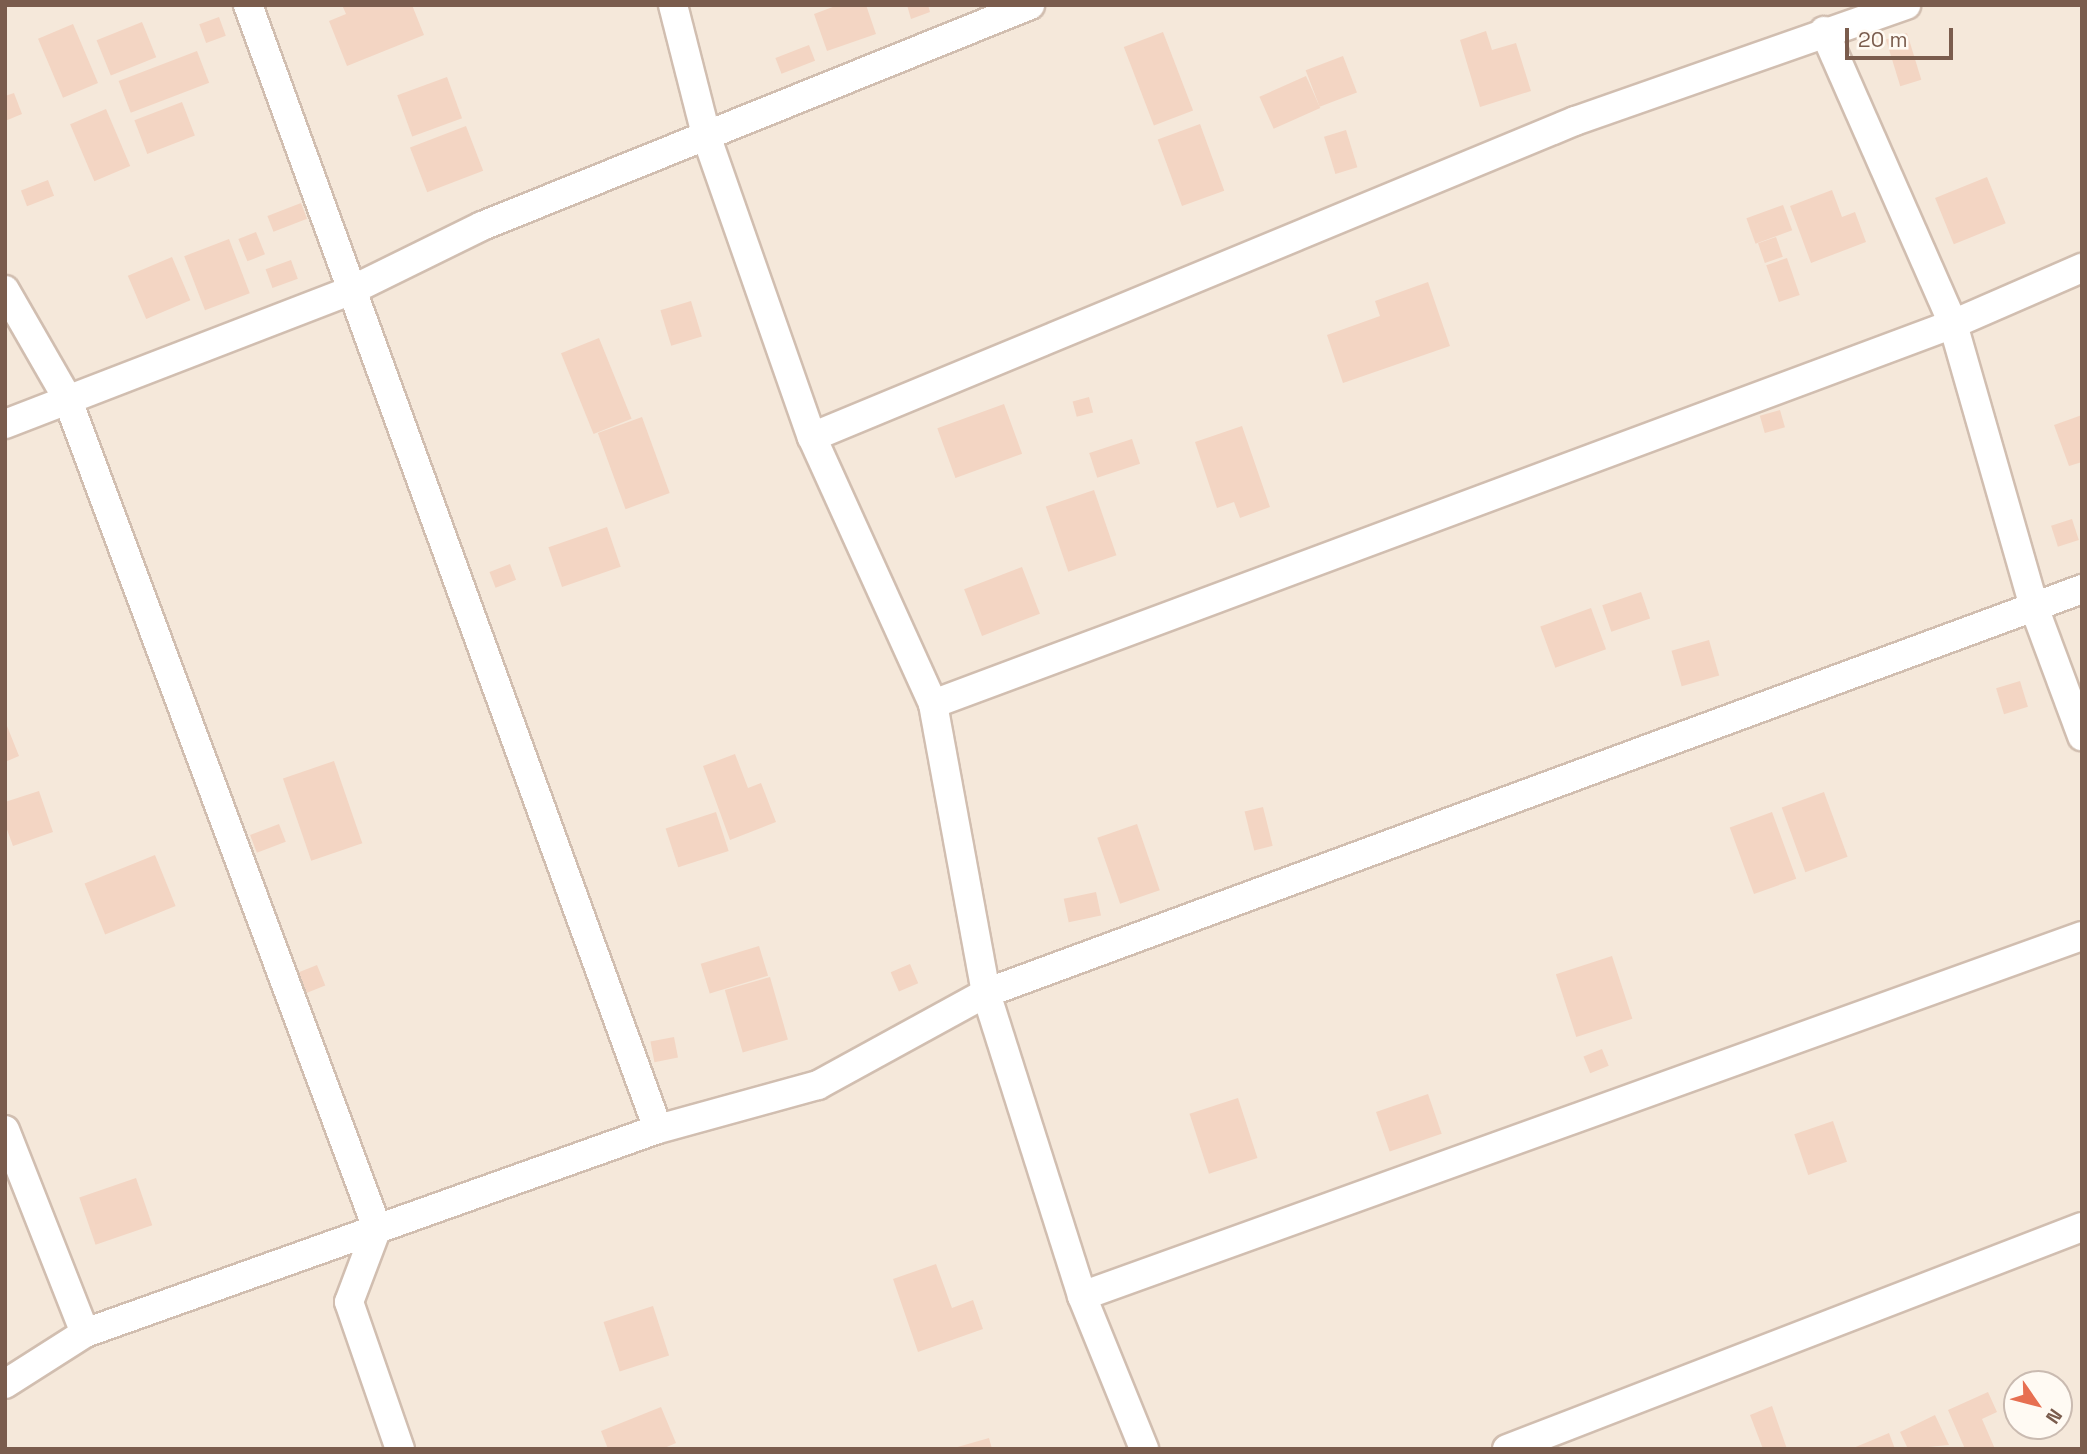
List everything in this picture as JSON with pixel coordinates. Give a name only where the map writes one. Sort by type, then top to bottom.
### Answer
[{"type":"street","points":[[248,5],[350,292],[658,1129]]},
{"type":"street","points":[[673,5],[707,138],[812,437],[933,704],[986,993],[1083,1296],[1144,1449]]},
{"type":"street","points":[[5,424],[67,398],[350,292],[482,226],[707,138],[1030,5]]},
{"type":"street","points":[[812,437],[1574,121],[1824,31],[1906,5]]},
{"type":"street","points":[[1824,31],[1953,324],[2034,607],[2082,736]]},
{"type":"street","points":[[933,704],[1953,324],[2082,268]]},
{"type":"street","points":[[5,290],[67,398],[377,1228],[349,1302],[400,1449]]},
{"type":"street","points":[[5,1384],[85,1333],[658,1129],[818,1085],[986,993],[2082,589]]},
{"type":"street","points":[[1083,1296],[2082,936]]},
{"type":"street","points":[[5,1130],[85,1333]]},
{"type":"street","points":[[1507,1449],[2082,1227]]},
{"type":"shaded area","points":[[5,5],[2082,5],[2082,1449],[5,1449]]},
{"type":"building","points":[[342,5],[412,5],[424,35],[347,66],[329,21],[346,14]]},
{"type":"building","points":[[838,5],[866,5],[876,34],[827,51],[814,14]]},
{"type":"building","points":[[907,5],[928,5],[930,12],[911,19]]},
{"type":"building","points":[[219,17],[226,36],[206,43],[199,24]]},
{"type":"building","points":[[142,22],[156,57],[111,76],[97,40]]},
{"type":"building","points":[[73,24],[98,83],[63,98],[38,39]]},
{"type":"building","points":[[1486,31],[1492,50],[1516,43],[1531,91],[1480,107],[1460,40]]},
{"type":"building","points":[[1163,32],[1193,110],[1154,125],[1124,47]]},
{"type":"building","points":[[1907,33],[1921,80],[1900,86],[1886,39]]},
{"type":"building","points":[[809,45],[815,61],[781,74],[775,58]]},
{"type":"building","points":[[197,51],[209,83],[131,113],[119,81]]},
{"type":"building","points":[[1343,56],[1357,92],[1320,107],[1306,70]]},
{"type":"building","points":[[1306,76],[1320,108],[1274,129],[1259,97]]},
{"type":"building","points":[[447,77],[462,118],[412,136],[397,95]]},
{"type":"building","points":[[14,93],[22,114],[5,121],[5,96]]},
{"type":"building","points":[[182,102],[195,136],[147,154],[134,120]]},
{"type":"building","points":[[106,109],[130,166],[94,181],[70,124]]},
{"type":"building","points":[[1200,124],[1224,191],[1182,206],[1158,139]]},
{"type":"building","points":[[466,126],[483,171],[427,192],[410,148]]},
{"type":"building","points":[[1346,130],[1357,167],[1335,174],[1324,137]]},
{"type":"building","points":[[1987,177],[2006,223],[1954,244],[1935,198]]},
{"type":"building","points":[[48,180],[54,196],[27,206],[21,190]]},
{"type":"building","points":[[1832,190],[1842,217],[1855,212],[1866,242],[1811,263],[1790,206]]},
{"type":"building","points":[[301,203],[307,219],[273,232],[267,216]]},
{"type":"building","points":[[1783,205],[1792,230],[1756,244],[1746,218]]},
{"type":"building","points":[[256,232],[265,254],[247,261],[238,239]]},
{"type":"building","points":[[1776,237],[1783,257],[1765,263],[1758,243]]},
{"type":"building","points":[[229,239],[250,293],[205,310],[184,256]]},
{"type":"building","points":[[172,257],[190,300],[146,319],[128,276]]},
{"type":"building","points":[[1787,258],[1800,295],[1779,302],[1766,265]]},
{"type":"building","points":[[291,260],[298,279],[272,288],[266,269]]},
{"type":"building","points":[[1428,282],[1450,346],[1343,383],[1327,335],[1380,316],[1375,301]]},
{"type":"building","points":[[691,301],[702,336],[671,346],[660,310]]},
{"type":"building","points":[[599,338],[632,419],[594,434],[561,353]]},
{"type":"building","points":[[1089,397],[1093,412],[1077,417],[1073,401]]},
{"type":"building","points":[[1004,404],[1022,454],[955,478],[937,428]]},
{"type":"building","points":[[1780,410],[1785,427],[1765,433],[1760,416]]},
{"type":"building","points":[[2082,415],[2082,462],[2069,466],[2054,425]]},
{"type":"building","points":[[642,417],[670,493],[626,509],[598,433]]},
{"type":"building","points":[[1242,426],[1270,507],[1240,518],[1234,502],[1217,508],[1195,442]]},
{"type":"building","points":[[1132,439],[1140,464],[1097,478],[1089,453]]},
{"type":"building","points":[[1094,490],[1116,555],[1068,572],[1046,507]]},
{"type":"building","points":[[2072,519],[2079,540],[2058,547],[2051,526]]},
{"type":"building","points":[[607,527],[621,567],[562,587],[548,547]]},
{"type":"building","points":[[510,564],[516,580],[496,588],[489,572]]},
{"type":"building","points":[[1022,567],[1040,614],[982,636],[964,589]]},
{"type":"building","points":[[1641,592],[1650,618],[1611,632],[1602,605]]},
{"type":"building","points":[[1591,608],[1606,649],[1555,668],[1540,626]]},
{"type":"building","points":[[1709,640],[1719,676],[1682,686],[1672,651]]},
{"type":"building","points":[[2020,681],[2028,707],[2004,714],[1996,688]]},
{"type":"building","points":[[5,721],[19,756],[5,762]]},
{"type":"building","points":[[735,754],[748,788],[761,783],[776,822],[730,840],[703,766]]},
{"type":"building","points":[[334,761],[362,843],[311,861],[283,779]]},
{"type":"building","points":[[39,791],[53,832],[13,846],[5,824],[5,802]]},
{"type":"building","points":[[1824,792],[1848,857],[1805,872],[1782,807]]},
{"type":"building","points":[[1263,807],[1273,846],[1254,850],[1245,812]]},
{"type":"building","points":[[716,812],[729,851],[678,867],[666,828]]},
{"type":"building","points":[[1772,812],[1796,879],[1754,894],[1730,827]]},
{"type":"building","points":[[279,824],[286,842],[257,853],[250,835]]},
{"type":"building","points":[[1137,824],[1160,890],[1120,904],[1097,838]]},
{"type":"building","points":[[155,855],[176,906],[105,934],[85,883]]},
{"type":"building","points":[[1096,892],[1101,915],[1069,922],[1064,899]]},
{"type":"building","points":[[759,946],[768,976],[710,993],[701,964]]},
{"type":"building","points":[[1612,956],[1632,1019],[1576,1037],[1556,974]]},
{"type":"building","points":[[910,964],[918,983],[899,992],[891,972]]},
{"type":"building","points":[[317,965],[325,985],[304,994],[296,974]]},
{"type":"building","points":[[770,977],[788,1039],[743,1052],[725,990]]},
{"type":"building","points":[[674,1037],[678,1058],[654,1062],[650,1042]]},
{"type":"building","points":[[1602,1049],[1609,1066],[1590,1073],[1583,1056]]},
{"type":"building","points":[[1428,1094],[1442,1134],[1390,1152],[1376,1112]]},
{"type":"building","points":[[1238,1098],[1257,1158],[1209,1174],[1189,1114]]},
{"type":"building","points":[[1833,1121],[1847,1162],[1808,1175],[1794,1134]]},
{"type":"building","points":[[136,1178],[152,1225],[96,1245],[79,1198]]},
{"type":"building","points":[[936,1264],[952,1308],[973,1300],[983,1329],[918,1352],[893,1279]]},
{"type":"building","points":[[653,1306],[669,1355],[620,1372],[604,1322]]},
{"type":"building","points":[[1988,1392],[1997,1412],[1982,1419],[1995,1449],[1965,1449],[1948,1410]]},
{"type":"building","points":[[1772,1406],[1787,1449],[1763,1449],[1750,1415]]},
{"type":"building","points":[[661,1407],[676,1443],[662,1449],[608,1449],[601,1431]]},
{"type":"building","points":[[1935,1415],[1949,1445],[1908,1449],[1900,1432]]},
{"type":"building","points":[[1889,1433],[1895,1449],[1851,1449]]},
{"type":"building","points":[[989,1438],[992,1449],[954,1448]]}]
